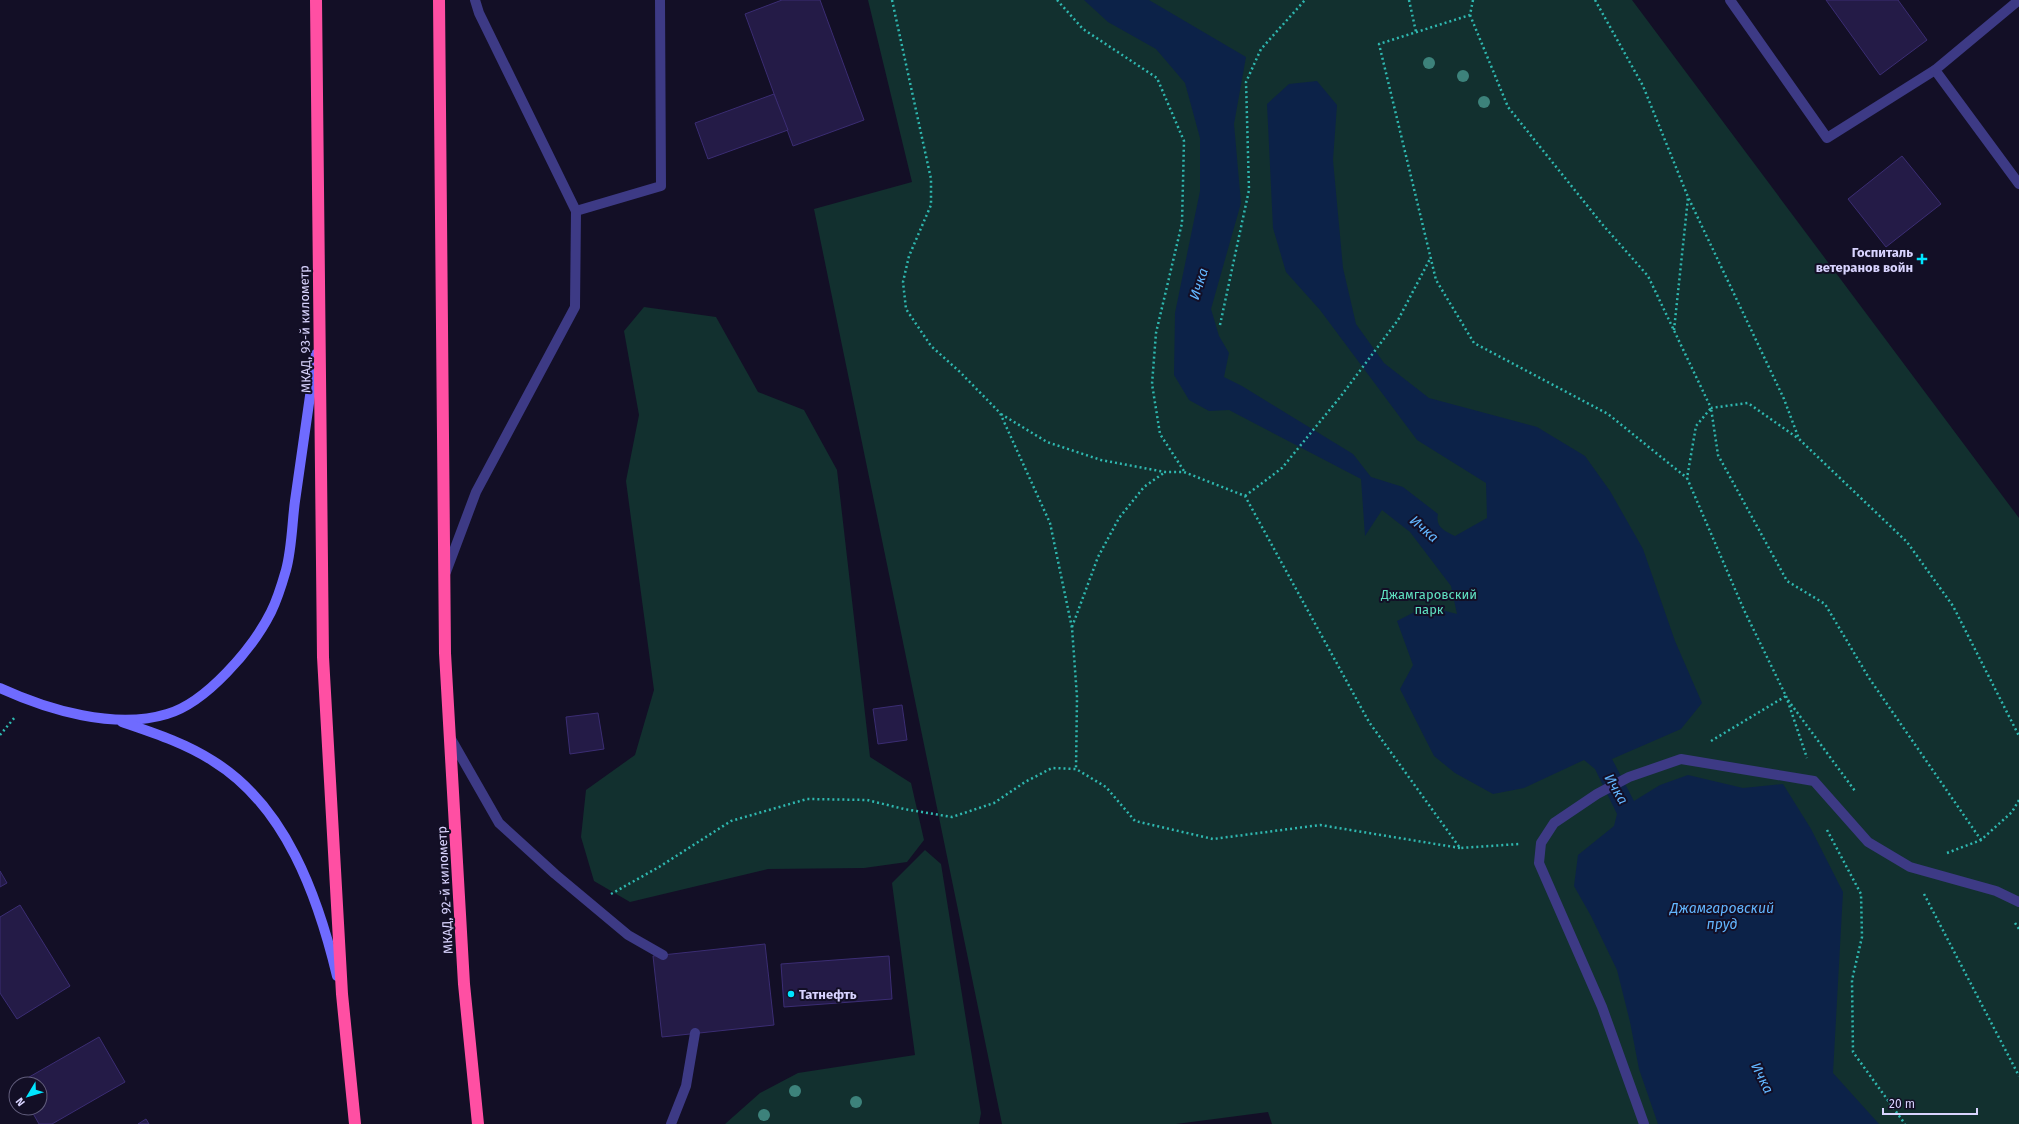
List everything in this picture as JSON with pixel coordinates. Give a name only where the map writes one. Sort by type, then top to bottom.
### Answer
[{"type":"highway","name":"МКАД, 93-й километр","points":[[316,0],[322,657],[342,994]]},
{"type":"highway","points":[[439,0],[444,576]]},
{"type":"highway","name":"МКАД, 92-й километр","points":[[444,576],[445,653],[464,984],[478,1124]]},
{"type":"highway","points":[[342,994],[355,1124]]},
{"type":"main road","points":[[0,688],[29,701],[72,713],[112,719],[140,720],[168,714],[199,697],[227,674],[249,646],[270,613],[286,569],[319,332]]},
{"type":"main road","points":[[112,719],[172,738],[214,762],[248,788],[275,821],[300,864],[328,936],[342,994]]},
{"type":"lane","points":[[444,576],[476,492],[575,307],[576,211],[479,13],[476,0]]},
{"type":"lane","points":[[576,211],[661,186],[660,0]]},
{"type":"lane","points":[[1730,0],[1827,138],[1935,70],[2019,0]]},
{"type":"lane","points":[[1935,70],[2019,184]]},
{"type":"lane","points":[[451,739],[499,823],[628,935],[663,955]]},
{"type":"lane","points":[[1644,1124],[1602,1007],[1539,863],[1541,843],[1554,823],[1597,794],[1629,777],[1681,759],[1814,782],[1868,842],[1910,867],[1996,891],[2019,902]]},
{"type":"lane","points":[[671,1124],[686,1086],[695,1034]]},
{"type":"path","points":[[892,0],[931,179],[931,206],[908,256],[903,282],[906,309],[931,346],[960,372],[1000,413],[1047,442],[1101,460],[1165,472],[1184,472],[1245,496],[1369,722],[1460,848]]},
{"type":"path","points":[[1057,0],[1083,29],[1157,78],[1184,141],[1182,223],[1156,333],[1152,384],[1160,434],[1184,472]]},
{"type":"path","points":[[1220,325],[1249,190],[1246,82],[1261,49],[1305,0]]},
{"type":"path","points":[[1409,0],[1416,32]]},
{"type":"path","points":[[1473,0],[1470,15],[1508,108],[1602,224],[1648,276],[1712,408],[1718,455],[1787,581],[1825,604],[1869,678],[1981,840]]},
{"type":"path","points":[[1595,0],[1643,86],[1688,197],[1784,399],[1800,439]]},
{"type":"path","points":[[1470,15],[1379,44],[1436,280],[1474,343],[1608,414],[1687,478],[1744,610],[1786,696],[1814,782]]},
{"type":"path","points":[[1674,331],[1688,197]]},
{"type":"path","points":[[1245,496],[1282,468],[1341,396],[1398,320],[1431,257]]},
{"type":"path","points":[[1687,478],[1696,426],[1712,408],[1748,403],[1800,439],[1907,542],[1953,606],[2019,736]]},
{"type":"path","points":[[1000,413],[1050,523],[1072,628],[1077,697],[1076,769]]},
{"type":"path","points":[[1072,628],[1098,557],[1119,518],[1144,487],[1165,472]]},
{"type":"path","points":[[1681,759],[1786,696]]},
{"type":"path","points":[[1786,696],[1858,796]]},
{"type":"path","points":[[592,904],[659,867],[732,821],[807,799],[867,800],[904,809],[952,817],[994,803],[1025,782],[1052,768],[1076,769],[1106,787],[1135,821],[1213,839],[1320,825],[1460,848],[1541,843]]},
{"type":"path","points":[[1943,852],[1950,854],[1981,840],[2012,812],[2019,800]]},
{"type":"path","points":[[1823,823],[1843,864],[1861,894],[1862,937],[1852,980],[1853,1052],[1905,1124]]},
{"type":"path","points":[[1910,867],[2019,1076]]},
{"type":"green space","name":"Джамгаровский парк","points":[[868,0],[1632,0],[2019,518],[2019,1124],[1272,1124],[1268,1112],[1176,1124],[1002,1124],[814,209],[912,182]]},
{"type":"green space","points":[[644,307],[716,317],[758,392],[804,410],[837,470],[870,757],[911,783],[924,840],[907,862],[864,868],[768,869],[630,902],[594,881],[581,837],[586,790],[635,755],[654,690],[626,481],[639,415],[624,331]]},
{"type":"green space","points":[[925,850],[941,864],[981,1113],[979,1124],[725,1124],[760,1093],[798,1073],[915,1055],[892,883]]},
{"type":"water","name":"Джамгаровский пруд","points":[[1084,0],[1149,0],[1246,57],[1234,124],[1241,203],[1211,309],[1219,336],[1229,353],[1224,377],[1242,386],[1353,454],[1371,477],[1403,487],[1438,514],[1437,518],[1439,525],[1444,530],[1455,536],[1487,518],[1486,483],[1417,440],[1320,310],[1286,272],[1273,228],[1267,104],[1289,84],[1317,81],[1337,105],[1333,160],[1343,268],[1356,324],[1384,363],[1429,398],[1537,427],[1585,456],[1610,491],[1643,549],[1675,641],[1702,703],[1681,729],[1612,759],[1634,801],[1660,785],[1688,775],[1743,788],[1783,784],[1811,829],[1843,892],[1833,1073],[1879,1124],[1658,1124],[1639,1069],[1630,1022],[1617,970],[1591,916],[1574,886],[1578,855],[1614,826],[1617,814],[1595,769],[1584,760],[1524,788],[1493,794],[1455,773],[1434,756],[1400,689],[1413,665],[1397,621],[1426,606],[1457,614],[1451,586],[1410,532],[1382,510],[1365,536],[1361,479],[1229,410],[1209,411],[1189,400],[1174,375],[1175,313],[1200,191],[1200,138],[1185,83],[1156,49],[1108,22]]},
{"type":"building","points":[[782,0],[820,0],[864,120],[793,146],[745,14]]},
{"type":"building","points":[[1826,0],[1898,0],[1927,40],[1880,75]]},
{"type":"building","points":[[774,94],[788,130],[708,159],[695,123]]},
{"type":"building","points":[[1902,156],[1941,204],[1886,247],[1848,199]]},
{"type":"building","points":[[902,705],[907,740],[878,744],[873,709]]},
{"type":"building","points":[[598,713],[604,749],[570,754],[566,717]]},
{"type":"building","points":[[0,871],[7,883],[0,887]]},
{"type":"building","points":[[20,905],[70,986],[17,1019],[0,993],[0,917]]},
{"type":"building","points":[[765,944],[774,1025],[662,1037],[653,956]]},
{"type":"building","points":[[889,956],[892,999],[784,1007],[781,964]]},
{"type":"building","points":[[99,1037],[125,1082],[52,1124],[39,1124],[34,1116],[48,1116],[48,1076],[31,1076]]},
{"type":"building","points":[[146,1119],[149,1124],[138,1124]]},
{"type":"place","name":"Госпиталь ветеранов войн","points":[[1922,259]]},
{"type":"place","name":"Татнефть","points":[[791,994]]},
{"type":"water label","name":"Ичка","points":[[1199,284]]},
{"type":"water label","name":"Ичка","points":[[1424,529]]},
{"type":"water label","name":"Ичка","points":[[1616,789]]},
{"type":"water label","name":"Ичка","points":[[1762,1078]]}]
